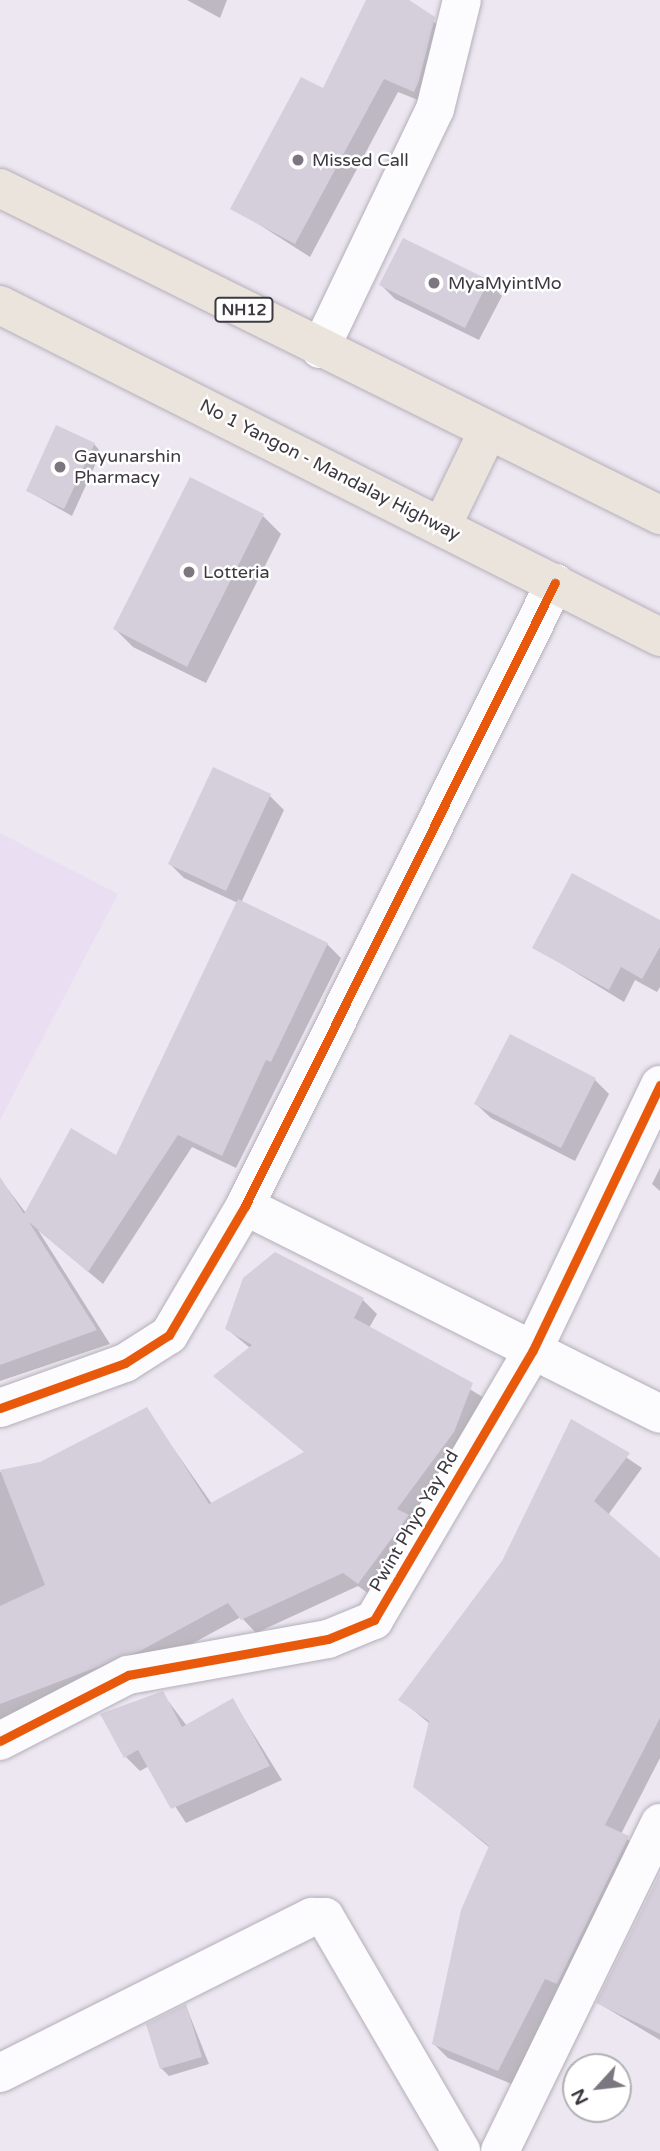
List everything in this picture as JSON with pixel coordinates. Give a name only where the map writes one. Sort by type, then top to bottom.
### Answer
[{"type":"highway","name":"NH12","points":[[0,188],[487,433],[660,515]]},
{"type":"highway","name":"No 1 Yangon - Mandalay Highway","points":[[0,305],[660,637]]},
{"type":"highway","points":[[442,526],[487,433]]},
{"type":"street","points":[[320,349],[435,109],[462,0]]},
{"type":"street","points":[[0,1408],[125,1363],[169,1335],[245,1206],[555,583]]},
{"type":"street","name":"Pwint Phyo Yay Rd","points":[[0,1741],[128,1675],[328,1639],[374,1620],[533,1350],[660,1085]]},
{"type":"street","points":[[245,1206],[660,1414]]},
{"type":"street","points":[[500,2151],[660,1824]]},
{"type":"street","points":[[0,2073],[312,1917],[326,1917],[461,2151]]},
{"type":"shaded area","points":[[0,833],[118,894],[0,1120]]},
{"type":"building","points":[[366,0],[409,0],[435,17],[419,81],[414,92],[384,79],[295,244],[230,209],[301,77],[323,88]]},
{"type":"building","name":"MyaMyintMo","points":[[403,238],[489,280],[465,328],[379,285]]},
{"type":"building","name":"Gayunarshin Pharmacy","points":[[56,425],[95,443],[64,509],[26,491]]},
{"type":"building","name":"Lotteria","points":[[190,477],[264,514],[187,667],[113,629]]},
{"type":"building","points":[[213,767],[271,794],[226,891],[168,864]]},
{"type":"building","points":[[572,873],[660,920],[660,947],[642,979],[621,967],[609,990],[532,948]]},
{"type":"building","points":[[238,899],[328,943],[271,1062],[266,1060],[222,1156],[178,1135],[88,1272],[29,1222],[97,1330],[0,1365],[0,1177],[24,1214],[71,1128],[116,1155]]},
{"type":"building","points":[[510,1034],[596,1078],[561,1148],[474,1104]]},
{"type":"building","points":[[275,1252],[364,1298],[354,1318],[473,1383],[454,1432],[397,1509],[409,1515],[358,1584],[343,1573],[241,1620],[228,1603],[140,1651],[0,1704],[0,1606],[45,1585],[0,1470],[40,1462],[147,1407],[209,1504],[304,1452],[213,1376],[252,1345],[225,1329],[243,1278]]},
{"type":"building","points":[[571,1419],[630,1453],[594,1501],[660,1558],[660,1718],[605,1825],[629,1836],[557,1984],[545,1979],[498,2071],[432,2044],[461,1910],[489,1846],[413,1787],[429,1721],[398,1700],[502,1561]]},
{"type":"building","points":[[163,1691],[182,1727],[233,1698],[270,1766],[171,1809],[138,1750],[124,1758],[100,1714]]},
{"type":"building","points":[[660,1873],[660,2034],[596,2003]]},
{"type":"building","points":[[186,2004],[202,2057],[160,2069],[146,2024]]},
{"type":"cycle path","points":[[0,1408],[125,1363],[169,1335],[245,1206],[555,583]]},
{"type":"cycle path","points":[[0,1741],[128,1675],[328,1639],[374,1620],[533,1350],[660,1085]]},
{"type":"place","name":"Missed Call","points":[[298,160]]},
{"type":"place","name":"MyaMyintMo","points":[[434,283]]},
{"type":"place","name":"Gayunarshin Pharmacy","points":[[60,467]]},
{"type":"place","name":"Lotteria","points":[[189,572]]}]
